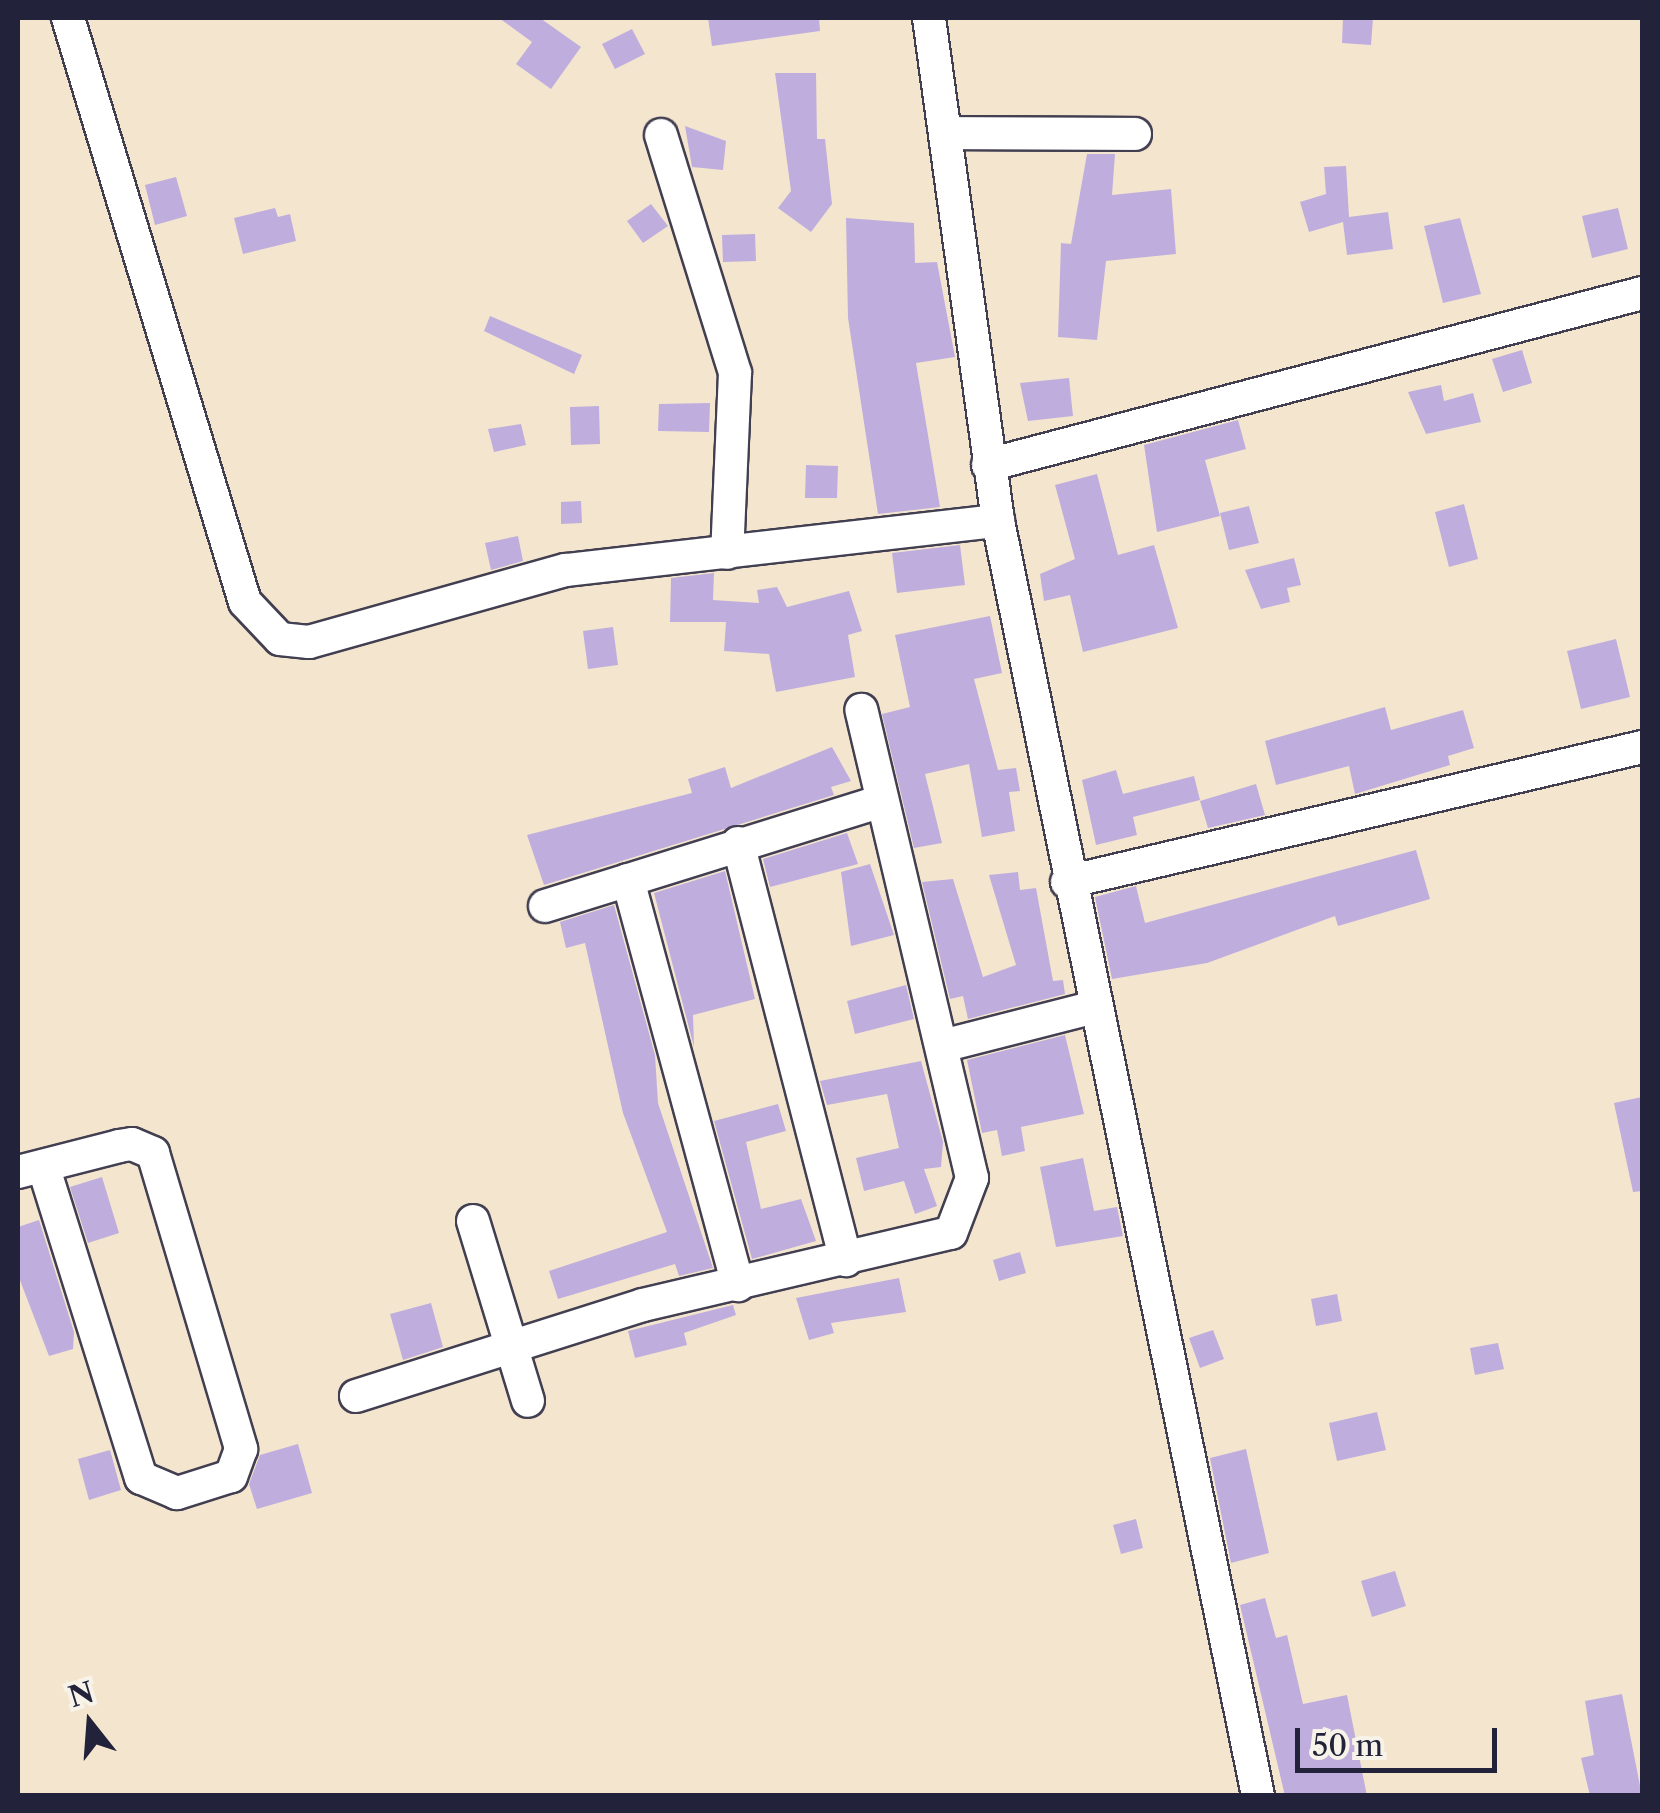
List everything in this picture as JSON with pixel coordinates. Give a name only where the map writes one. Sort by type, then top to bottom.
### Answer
[{"type":"street","points":[[68,18],[245,602],[260,626],[309,642],[566,570],[998,521]]},
{"type":"street","points":[[929,18],[998,521],[1067,882],[1258,1796]]},
{"type":"street","points":[[945,133],[1135,134]]},
{"type":"street","points":[[661,135],[735,373],[727,553]]},
{"type":"street","points":[[988,465],[1640,300]]},
{"type":"street","points":[[356,1396],[511,1346],[738,1285],[925,1246],[964,1214],[972,1178],[861,710]]},
{"type":"street","points":[[1067,882],[1642,747]]},
{"type":"street","points":[[546,906],[882,801]]},
{"type":"street","points":[[738,843],[846,1260]]},
{"type":"street","points":[[628,880],[738,1285]]},
{"type":"street","points":[[942,1046],[1094,1007]]},
{"type":"street","points":[[132,1144],[160,1163],[241,1449],[231,1476],[177,1494],[142,1478],[30,1169],[132,1144]]},
{"type":"street","points":[[473,1221],[528,1401]]},
{"type":"building","points":[[499,18],[540,18],[581,47],[551,89],[516,64],[532,42]]},
{"type":"building","points":[[708,18],[819,18],[820,31],[712,46]]},
{"type":"building","points":[[1343,18],[1373,18],[1371,45],[1342,43]]},
{"type":"building","points":[[632,29],[645,54],[615,69],[602,44]]},
{"type":"building","points":[[775,73],[816,73],[817,139],[825,139],[832,204],[811,232],[778,208],[791,191]]},
{"type":"building","points":[[685,126],[726,141],[723,170],[692,167]]},
{"type":"building","points":[[1087,154],[1115,154],[1112,195],[1171,189],[1176,254],[1106,261],[1097,340],[1058,337],[1061,243],[1071,244]]},
{"type":"building","points":[[1346,166],[1349,217],[1388,212],[1393,249],[1347,255],[1343,222],[1309,232],[1300,202],[1326,194],[1324,167]]},
{"type":"building","points":[[176,177],[187,216],[155,225],[145,185]]},
{"type":"building","points":[[651,204],[668,226],[643,243],[627,221]]},
{"type":"building","points":[[275,208],[278,217],[290,214],[296,241],[243,254],[234,218]]},
{"type":"building","points":[[1618,208],[1628,249],[1592,258],[1582,216]]},
{"type":"building","points":[[846,218],[914,223],[915,263],[937,262],[955,357],[916,363],[940,507],[878,514],[848,318]]},
{"type":"building","points":[[1460,218],[1481,294],[1443,303],[1424,226]]},
{"type":"building","points":[[755,234],[756,261],[723,262],[722,235]]},
{"type":"building","points":[[490,316],[582,355],[574,374],[484,331]]},
{"type":"building","points":[[1522,350],[1532,383],[1503,392],[1492,359]]},
{"type":"building","points":[[1069,378],[1073,416],[1028,421],[1020,383]]},
{"type":"building","points":[[1441,385],[1444,401],[1473,393],[1481,422],[1426,434],[1408,392]]},
{"type":"building","points":[[710,403],[709,432],[658,431],[659,404]]},
{"type":"building","points":[[599,406],[600,444],[571,445],[570,407]]},
{"type":"building","points":[[1238,420],[1246,449],[1205,460],[1220,516],[1157,532],[1144,445]]},
{"type":"building","points":[[521,424],[526,445],[494,452],[488,429]]},
{"type":"building","points":[[806,465],[838,466],[837,498],[805,498]]},
{"type":"building","points":[[1097,474],[1118,555],[1154,545],[1178,628],[1083,652],[1070,595],[1044,601],[1040,574],[1075,559],[1055,485]]},
{"type":"building","points":[[581,501],[582,523],[561,524],[561,502]]},
{"type":"building","points":[[1464,504],[1478,559],[1449,567],[1435,512]]},
{"type":"building","points":[[1249,506],[1259,543],[1229,550],[1220,513]]},
{"type":"building","points":[[518,536],[523,561],[491,570],[485,543]]},
{"type":"building","points":[[960,545],[965,585],[897,593],[892,553]]},
{"type":"building","points":[[1294,558],[1301,585],[1287,588],[1290,602],[1261,609],[1245,570]]},
{"type":"building","points":[[714,573],[713,600],[759,603],[757,590],[777,587],[787,607],[849,591],[862,631],[848,635],[855,677],[776,692],[769,654],[724,651],[726,622],[670,622],[671,578]]},
{"type":"building","points":[[990,616],[1002,673],[974,679],[998,770],[1016,768],[1020,791],[1009,792],[1015,831],[982,837],[969,764],[925,774],[942,843],[914,848],[882,714],[910,707],[895,635]]},
{"type":"building","points":[[613,627],[618,665],[588,669],[583,631]]},
{"type":"building","points":[[1616,639],[1630,697],[1581,709],[1567,651]]},
{"type":"building","points":[[1385,707],[1391,730],[1463,710],[1474,748],[1448,756],[1450,765],[1355,794],[1349,766],[1276,785],[1265,741]]},
{"type":"building","points":[[832,747],[851,781],[831,787],[834,795],[544,885],[527,835],[692,793],[688,779],[725,767],[731,788]]},
{"type":"building","points":[[1116,770],[1123,794],[1194,776],[1200,800],[1133,817],[1137,835],[1096,845],[1082,780]]},
{"type":"building","points":[[1256,784],[1265,815],[1208,828],[1200,801]]},
{"type":"building","points":[[847,833],[858,864],[770,887],[763,859]]},
{"type":"building","points":[[1416,850],[1430,899],[1338,926],[1335,916],[1207,963],[1112,979],[1095,897],[1136,886],[1145,923]]},
{"type":"building","points":[[870,864],[894,935],[851,946],[841,872]]},
{"type":"building","points":[[725,871],[755,999],[693,1015],[694,1047],[654,893]]},
{"type":"building","points":[[1018,872],[1020,890],[1036,888],[1053,981],[1063,980],[1065,994],[968,1019],[963,996],[950,999],[922,882],[953,879],[983,977],[1016,965],[989,875]]},
{"type":"building","points":[[614,905],[655,1055],[658,1103],[713,1268],[679,1276],[675,1264],[558,1299],[549,1271],[667,1232],[623,1113],[585,943],[566,948],[560,922]]},
{"type":"building","points":[[906,985],[914,1019],[855,1034],[847,1001]]},
{"type":"building","points":[[1065,1035],[1084,1114],[1021,1127],[1025,1151],[1002,1156],[997,1130],[982,1133],[967,1060]]},
{"type":"building","points":[[921,1061],[943,1142],[941,1167],[924,1169],[937,1206],[915,1214],[904,1181],[864,1191],[856,1158],[899,1148],[887,1094],[827,1105],[820,1081]]},
{"type":"building","points":[[1642,1097],[1642,1191],[1633,1192],[1614,1103]]},
{"type":"building","points":[[778,1104],[786,1131],[746,1142],[761,1209],[801,1199],[816,1241],[752,1259],[714,1121]]},
{"type":"building","points":[[1083,1158],[1094,1211],[1117,1207],[1123,1236],[1056,1247],[1040,1167]]},
{"type":"building","points":[[102,1177],[119,1233],[88,1243],[70,1187]]},
{"type":"building","points":[[39,1220],[74,1332],[73,1349],[49,1356],[18,1275],[18,1227]]},
{"type":"building","points":[[1020,1252],[1026,1273],[999,1281],[993,1260]]},
{"type":"building","points":[[899,1278],[906,1312],[831,1323],[834,1333],[809,1340],[796,1298]]},
{"type":"building","points":[[1337,1294],[1342,1321],[1316,1326],[1311,1299]]},
{"type":"building","points":[[431,1303],[443,1347],[403,1360],[390,1314]]},
{"type":"building","points":[[733,1305],[736,1315],[684,1333],[687,1345],[635,1358],[628,1331]]},
{"type":"building","points":[[1213,1330],[1224,1359],[1200,1368],[1189,1338]]},
{"type":"building","points":[[1498,1343],[1504,1369],[1475,1375],[1470,1348]]},
{"type":"building","points":[[1377,1412],[1386,1450],[1337,1461],[1329,1423]]},
{"type":"building","points":[[298,1444],[312,1493],[257,1509],[249,1484],[260,1455]]},
{"type":"building","points":[[1246,1449],[1269,1553],[1231,1563],[1210,1458]]},
{"type":"building","points":[[110,1450],[121,1490],[89,1500],[78,1459]]},
{"type":"building","points":[[1136,1519],[1143,1548],[1121,1554],[1113,1525]]},
{"type":"building","points":[[1395,1571],[1406,1606],[1372,1617],[1361,1581]]},
{"type":"building","points":[[1265,1598],[1276,1638],[1287,1635],[1303,1704],[1347,1695],[1367,1796],[1285,1796],[1240,1605]]},
{"type":"building","points":[[1622,1694],[1642,1796],[1590,1796],[1581,1758],[1594,1755],[1585,1701]]}]
